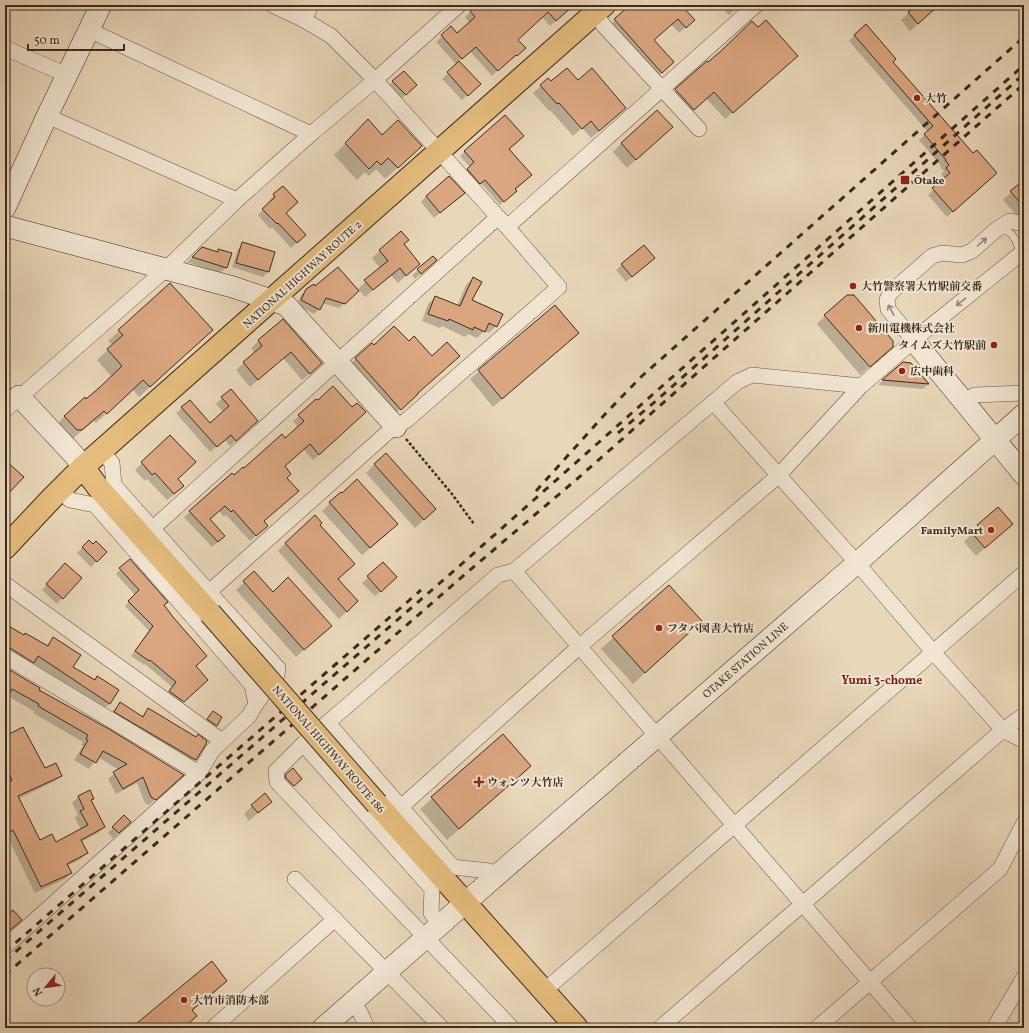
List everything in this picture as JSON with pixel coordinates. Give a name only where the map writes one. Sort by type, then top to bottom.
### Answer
[{"type":"highway","name":"NATIONAL HIGHWAY ROUTE 2","points":[[5,548],[60,489],[440,151],[596,8]]},
{"type":"highway","name":"NATIONAL HIGHWAY ROUTE 186","points":[[83,468],[97,486],[209,603],[374,801],[577,1028]]},
{"type":"street","points":[[5,208],[47,116],[101,5]]},
{"type":"street","points":[[209,603],[388,432],[407,420],[559,287],[440,151],[375,80],[331,36],[304,20],[272,5]]},
{"type":"street","points":[[304,20],[311,5]]},
{"type":"street","points":[[83,468],[74,455],[12,403],[166,269],[237,200],[459,5]]},
{"type":"street","points":[[152,529],[338,362],[661,88],[756,5]]},
{"type":"street","points":[[596,8],[604,26],[699,130]]},
{"type":"street","points":[[89,30],[311,134]]},
{"type":"street","points":[[5,48],[67,75]]},
{"type":"street","points":[[47,116],[237,200]]},
{"type":"street","points":[[1024,224],[1010,221],[997,229],[972,251],[962,255],[942,253],[932,256],[890,293],[887,300],[888,309],[1024,475]]},
{"type":"street","points":[[5,226],[233,287],[286,305],[396,426]]},
{"type":"street","points":[[401,806],[580,646],[778,476],[861,386],[914,340],[1022,252]]},
{"type":"street","points":[[512,1028],[433,932],[277,782],[276,771],[303,744],[498,575],[514,571],[737,382],[752,375],[861,386]]},
{"type":"street","points":[[963,401],[975,394],[1024,394]]},
{"type":"street","points":[[713,402],[857,563],[934,653],[1003,730],[1024,741]]},
{"type":"street","name":"OTAKE STATION LINE","points":[[323,1028],[857,563],[1024,414]]},
{"type":"street","points":[[5,947],[199,774],[212,751],[249,716],[277,675],[278,668],[209,603],[152,529],[114,485],[112,463],[102,452]]},
{"type":"street","points":[[60,489],[70,500],[95,505],[252,685],[256,704]]},
{"type":"street","points":[[514,571],[910,1028]]},
{"type":"street","points":[[544,991],[934,653],[1024,573]]},
{"type":"street","points":[[5,584],[222,741]]},
{"type":"street","points":[[5,656],[199,774]]},
{"type":"street","points":[[660,1028],[1003,730],[1024,715]]},
{"type":"street","points":[[328,723],[374,801],[432,889],[430,914],[433,932]]},
{"type":"street","points":[[303,744],[374,801],[401,806],[453,867],[489,871],[495,877]]},
{"type":"street","points":[[817,1028],[1000,869],[1024,823]]},
{"type":"street","points":[[295,878],[442,1028]]},
{"type":"street","points":[[221,1025],[335,919]]},
{"type":"street","points":[[994,1028],[1024,977]]},
{"type":"street","points":[[353,1003],[360,1012],[367,1028]]},
{"type":"lane","points":[[997,229],[1003,229],[1010,233],[1015,238],[1022,252]]},
{"type":"path","points":[[396,426],[452,494],[474,524]]},
{"type":"building","points":[[477,5],[574,5],[556,21],[548,12],[518,40],[526,48],[498,71],[476,47],[462,59],[441,35],[451,26],[457,33],[475,17],[470,11]]},
{"type":"building","points":[[630,5],[681,5],[695,20],[686,28],[678,19],[654,40],[674,62],[662,73],[614,19]]},
{"type":"building","points":[[916,5],[939,5],[918,24],[908,12]]},
{"type":"building","points":[[766,20],[798,56],[733,113],[714,92],[694,110],[675,89],[707,61],[708,62],[721,51],[752,21],[758,27]]},
{"type":"building","name":"大竹","points":[[866,24],[896,59],[893,62],[973,153],[977,150],[997,173],[953,212],[932,188],[950,173],[946,168],[949,165],[946,160],[924,134],[933,126],[854,35]]},
{"type":"building","points":[[459,61],[481,84],[468,96],[447,72]]},
{"type":"building","points":[[567,68],[578,80],[592,68],[626,108],[599,131],[591,121],[582,129],[559,103],[557,104],[540,85],[548,78],[551,81]]},
{"type":"building","points":[[404,71],[417,85],[406,95],[392,81]]},
{"type":"building","points":[[657,110],[673,127],[636,160],[621,143]]},
{"type":"building","points":[[505,115],[524,136],[509,149],[532,175],[515,189],[517,191],[504,202],[485,180],[480,184],[467,169],[474,162],[464,151]]},
{"type":"building","points":[[368,119],[382,135],[398,120],[422,146],[398,168],[388,158],[381,165],[377,161],[369,169],[345,143]]},
{"type":"building","points":[[449,176],[465,193],[440,213],[426,196]]},
{"type":"building","points":[[1024,180],[1024,207],[1010,191]]},
{"type":"building","points":[[283,186],[298,202],[286,213],[306,235],[297,243],[262,209],[275,197],[273,194]]},
{"type":"building","points":[[401,231],[409,240],[404,244],[420,264],[406,276],[400,268],[373,290],[364,280],[388,261],[379,250]]},
{"type":"building","points":[[242,242],[275,252],[269,272],[236,263]]},
{"type":"building","points":[[644,245],[655,258],[632,277],[621,264]]},
{"type":"building","points":[[202,247],[218,252],[218,249],[232,253],[227,268],[192,257]]},
{"type":"building","points":[[433,256],[437,260],[421,274],[417,269]]},
{"type":"building","points":[[338,267],[359,291],[345,304],[326,298],[320,310],[301,300],[306,289],[314,284],[315,286]]},
{"type":"building","points":[[473,277],[482,282],[472,300],[503,314],[497,327],[489,323],[485,332],[474,327],[473,330],[449,319],[448,321],[428,314],[435,296],[460,306]]},
{"type":"building","points":[[170,283],[213,330],[150,387],[143,380],[107,414],[104,411],[82,430],[77,430],[64,416],[85,397],[86,399],[99,388],[122,366],[107,349],[123,335],[118,330]]},
{"type":"building","name":"新川電機株式会社","points":[[847,295],[854,295],[893,341],[893,347],[870,367],[824,315]]},
{"type":"building","points":[[555,305],[579,333],[502,399],[478,370]]},
{"type":"building","points":[[283,319],[322,363],[310,374],[291,352],[258,380],[243,362],[262,346],[258,340]]},
{"type":"building","points":[[394,326],[409,341],[414,336],[432,356],[447,342],[460,356],[401,410],[355,358],[372,343],[374,345]]},
{"type":"building","name":"広中歯科","points":[[903,362],[911,363],[929,384],[882,380]]},
{"type":"building","points":[[333,386],[352,407],[357,403],[366,412],[319,455],[310,444],[285,466],[291,474],[287,478],[299,491],[264,521],[268,526],[256,536],[233,510],[231,512],[225,506],[210,519],[225,536],[218,542],[189,511],[232,473],[234,475],[243,467],[244,468],[282,434],[285,438],[304,421],[298,415],[316,399],[318,400]]},
{"type":"building","points":[[231,389],[258,421],[236,441],[231,435],[217,447],[181,407],[190,400],[210,423],[229,406],[221,397]]},
{"type":"building","points":[[170,435],[196,462],[178,479],[184,486],[174,494],[155,473],[152,475],[141,462]]},
{"type":"building","points":[[386,453],[436,509],[424,520],[374,464]]},
{"type":"building","points":[[5,460],[24,477],[5,497]]},
{"type":"building","points":[[357,479],[398,524],[370,548],[329,502],[341,492],[342,493]]},
{"type":"building","name":"FamilyMart","points":[[998,507],[1013,524],[985,548],[972,533],[979,527],[977,525]]},
{"type":"building","points":[[315,515],[322,523],[320,525],[355,564],[338,579],[358,601],[347,612],[285,543]]},
{"type":"building","points":[[89,540],[93,544],[96,541],[107,552],[97,562],[82,547]]},
{"type":"building","points":[[130,559],[168,602],[164,605],[207,656],[196,666],[208,680],[184,702],[169,691],[176,682],[150,660],[149,661],[135,651],[153,626],[128,601],[139,590],[119,568]]},
{"type":"building","points":[[383,562],[397,577],[381,592],[367,576]]},
{"type":"building","points":[[65,563],[82,578],[63,599],[46,584]]},
{"type":"building","points":[[254,571],[273,592],[288,577],[332,626],[304,650],[243,581]]},
{"type":"building","points":[[669,585],[702,621],[645,673],[612,636]]},
{"type":"building","points":[[5,624],[48,646],[53,637],[81,655],[73,667],[95,680],[97,676],[119,690],[110,704],[38,656],[34,663],[10,648],[5,647]]},
{"type":"building","points":[[5,667],[40,688],[39,690],[109,729],[184,775],[156,800],[151,797],[143,777],[123,789],[113,772],[127,764],[103,751],[96,763],[80,754],[88,740],[86,739],[88,735],[12,689],[5,702]]},
{"type":"building","points":[[120,702],[143,717],[148,708],[196,737],[198,734],[207,741],[206,744],[196,760],[114,712]]},
{"type":"building","points":[[213,711],[222,717],[217,726],[207,719]]},
{"type":"building","points":[[23,727],[45,768],[56,763],[62,776],[18,796],[40,840],[52,834],[56,842],[88,825],[80,811],[84,809],[78,796],[90,790],[94,799],[91,800],[105,827],[81,840],[88,853],[67,864],[72,873],[41,887],[13,830],[5,835],[5,784],[12,780],[5,766],[5,736]]},
{"type":"building","points":[[503,734],[531,766],[459,829],[431,797]]},
{"type":"building","points":[[293,768],[302,779],[294,786],[285,775]]},
{"type":"building","points":[[265,793],[272,802],[258,813],[251,805]]},
{"type":"building","points":[[124,815],[131,822],[119,833],[112,827]]},
{"type":"building","points":[[13,910],[22,920],[10,930],[5,924],[5,917]]},
{"type":"building","name":"大竹市消防本部","points":[[212,961],[227,981],[192,1010],[197,1016],[183,1028],[131,1028]]},
{"type":"railway","points":[[536,491],[607,412],[642,376],[1024,37]]},
{"type":"railway","points":[[5,961],[456,569],[1024,65]]},
{"type":"railway","points":[[618,433],[1024,74]]},
{"type":"railway","points":[[5,975],[463,576],[577,479],[1024,84]]},
{"type":"railway","points":[[5,952],[421,590]]},
{"type":"place","name":"大竹","points":[[917,98]]},
{"type":"place","name":"Ōtake","points":[[905,180]]},
{"type":"place","name":"大竹警察署大竹駅前交番","points":[[853,286]]},
{"type":"place","name":"新川電機株式会社","points":[[859,328]]},
{"type":"place","name":"タイムズ大竹駅前","points":[[994,345]]},
{"type":"place","name":"広中歯科","points":[[902,371]]},
{"type":"place","name":"FamilyMart","points":[[991,530]]},
{"type":"place","name":"フタバ図書大竹店","points":[[659,628]]},
{"type":"place","name":"ウォンツ大竹店","points":[[479,782]]},
{"type":"place","name":"大竹市消防本部","points":[[184,1000]]},
{"type":"district","name":"Yumi 3-chome","points":[[882,680]]}]
